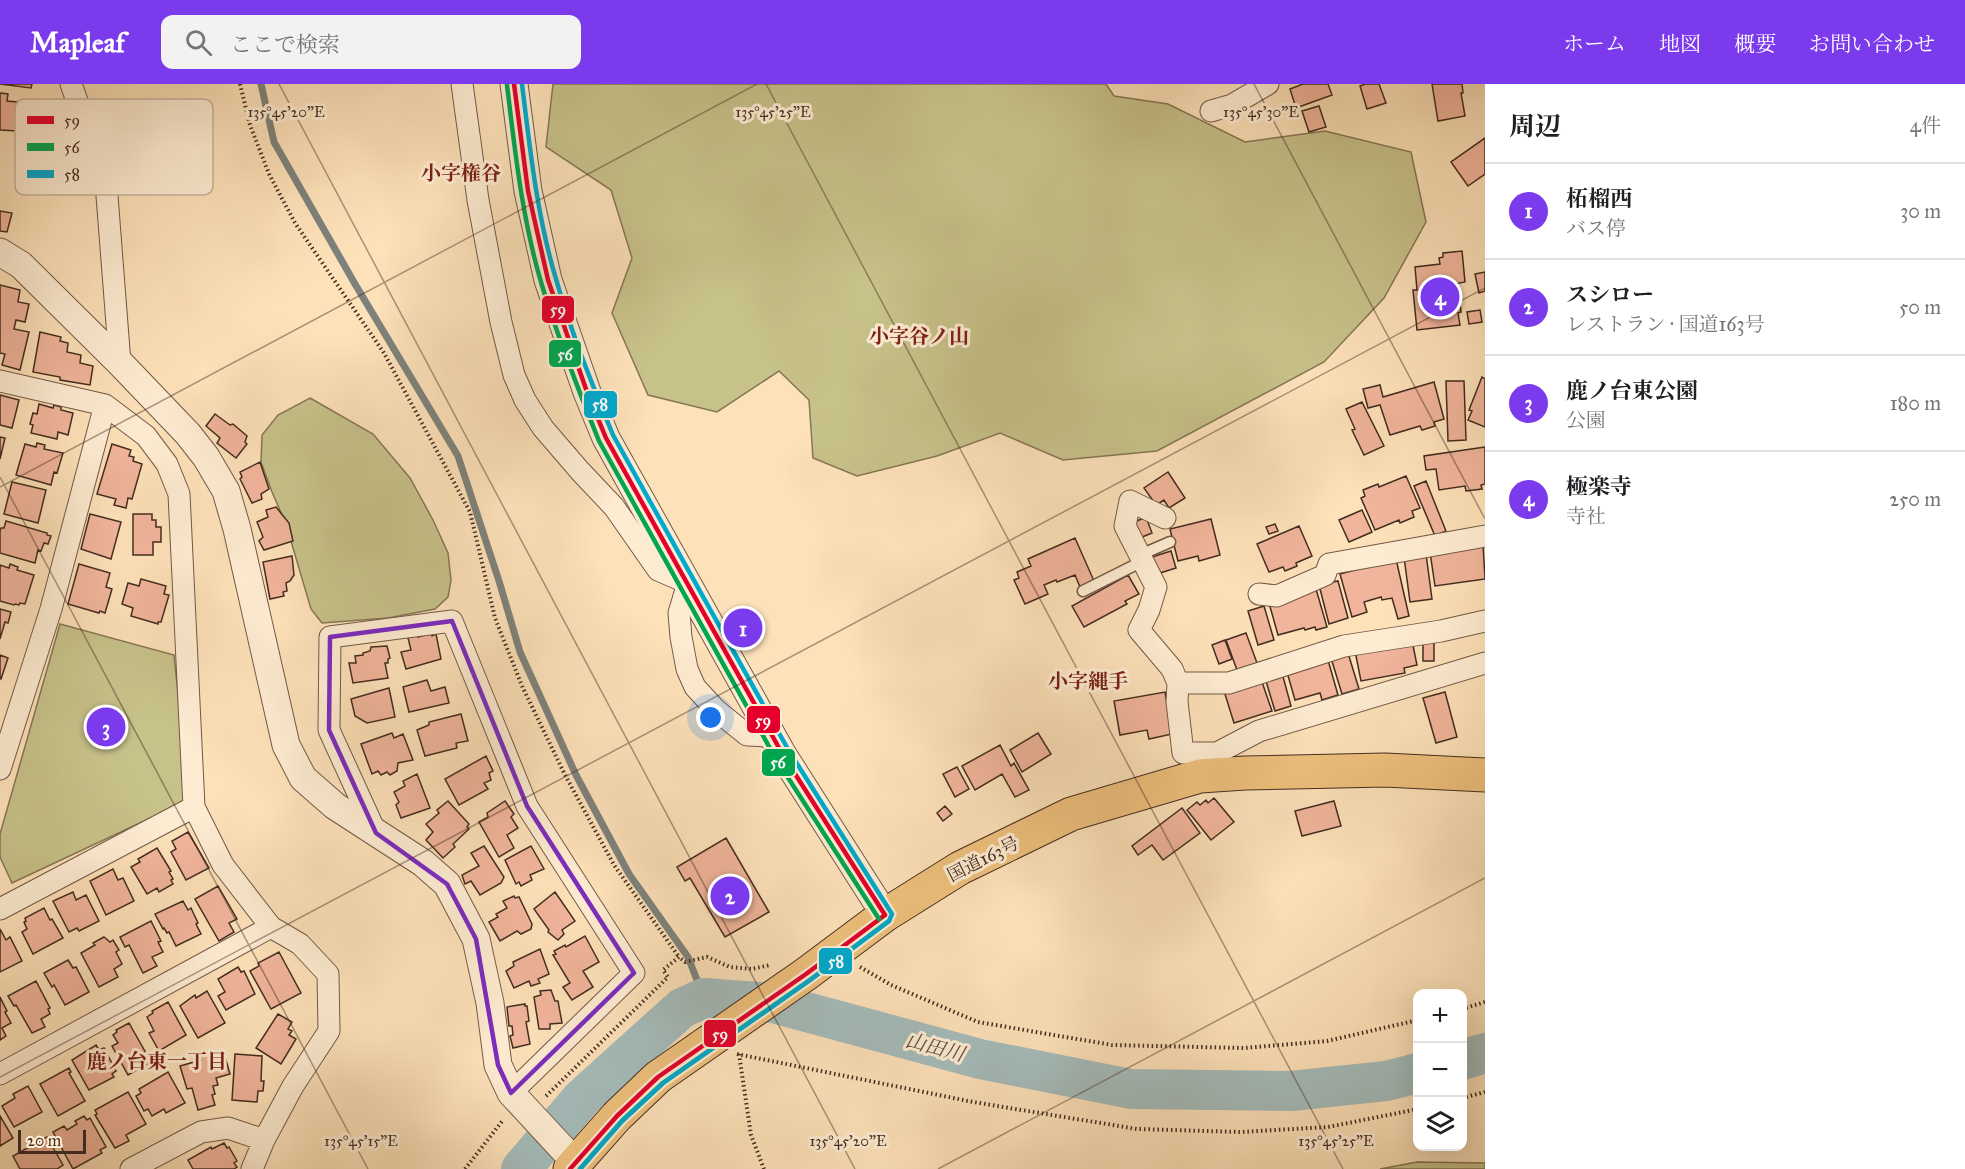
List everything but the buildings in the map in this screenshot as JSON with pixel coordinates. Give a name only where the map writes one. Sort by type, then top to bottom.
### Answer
[{"type":"highway","name":"国道163号","points":[[568,1158],[658,1077],[720,1045],[806,974],[885,915],[960,868],[1071,814],[1208,764],[1245,773],[1386,770],[1485,775]]},
{"type":"street","points":[[71,84],[76,99]]},
{"type":"street","points":[[462,84],[478,200],[501,322],[514,375],[525,400],[543,428],[614,507],[658,570],[687,583]]},
{"type":"street","points":[[514,84],[528,191],[548,280],[583,383],[606,438],[772,736],[850,863],[885,915]]},
{"type":"street","points":[[1211,111],[1232,105],[1268,84]]},
{"type":"street","points":[[107,195],[120,363]]},
{"type":"street","points":[[0,252],[21,265],[120,363],[206,457],[226,491],[237,529],[286,745],[303,778],[335,806],[423,863],[447,884],[476,939],[490,1003],[498,1065],[520,1103],[568,1158]]},
{"type":"street","points":[[0,381],[105,405],[147,436],[167,464],[179,494],[194,807],[223,865],[271,927],[300,944],[328,974],[329,1031],[293,1086],[264,1140],[252,1169]]},
{"type":"street","points":[[0,769],[51,609],[105,405]]},
{"type":"street","points":[[1165,518],[1130,501],[1125,526],[1156,587],[1149,610],[1139,630],[1172,669],[1178,683],[1177,702],[1183,753],[1208,764],[1260,731],[1485,663]]},
{"type":"street","points":[[1259,594],[1277,596],[1325,575],[1329,564],[1485,536]]},
{"type":"street","points":[[687,583],[679,613],[687,669],[695,687],[716,710],[747,735],[772,736]]},
{"type":"street","points":[[376,833],[329,730],[330,637],[452,621],[527,806],[634,973],[520,1103]]},
{"type":"street","points":[[1178,683],[1229,683],[1344,646],[1441,631],[1485,621]]},
{"type":"street","points":[[3,901],[194,807]]},
{"type":"street","points":[[0,1074],[271,927]]},
{"type":"street","points":[[131,1169],[201,1132],[228,1128],[264,1140]]},
{"type":"lane","points":[[1083,591],[1170,542]]},
{"type":"path","points":[[240,84],[250,125],[269,174],[295,223],[384,353],[470,512],[495,618],[522,686],[565,775],[614,865],[679,957],[685,962],[707,957],[730,968],[752,969],[776,963]]},
{"type":"path","points":[[837,951],[850,962],[891,985],[978,1023],[1112,1045],[1244,1048],[1327,1041],[1413,1021]]},
{"type":"path","points":[[465,1169],[500,1123],[520,1103],[668,976],[663,970],[679,957]]},
{"type":"path","points":[[1467,1007],[1485,1002]]},
{"type":"path","points":[[720,1045],[974,1102],[1137,1129],[1241,1132],[1317,1128],[1413,1110]]},
{"type":"path","points":[[720,1045],[764,1169]]},
{"type":"path","points":[[1466,1097],[1485,1092]]},
{"type":"highlighted area","points":[[452,621],[527,806],[634,973],[511,1093],[498,1065],[476,939],[447,884],[376,833],[329,730],[330,637]]},
{"type":"shaded area","points":[[553,84],[1106,84],[1114,96],[1168,104],[1245,142],[1325,131],[1411,152],[1426,222],[1384,298],[1324,362],[1157,451],[1063,460],[1000,433],[937,456],[857,476],[813,458],[809,400],[779,371],[717,412],[648,395],[612,313],[632,258],[611,190],[546,147]]},
{"type":"shaded area","points":[[310,398],[373,434],[410,478],[448,553],[451,580],[448,597],[435,609],[388,618],[322,623],[311,609],[286,524],[261,462],[262,435],[278,415]]},
{"type":"shaded area","points":[[60,624],[174,655],[189,800],[12,883],[0,857],[0,834]]},
{"type":"shaded area","points":[[1417,1162],[1485,1163],[1485,1169],[1380,1169]]},
{"type":"waterway","points":[[261,84],[274,142],[355,284],[458,456],[520,652],[576,775],[629,874],[688,957],[704,998]]},
{"type":"waterway","name":"山田川","points":[[521,1169],[582,1098],[682,1008],[704,998],[773,1003],[980,1059],[1131,1089],[1291,1091],[1386,1081],[1413,1074]]},
{"type":"waterway","name":"山田川","points":[[1467,1058],[1485,1053]]},
{"type":"transit line","name":"59","points":[[514,84],[528,191],[548,280],[587,392],[606,438],[783,755],[885,915]]},
{"type":"transit line","name":"58","points":[[522,84],[535,182],[549,255],[575,338],[613,435],[789,751],[892,914],[889,921],[810,980],[663,1083],[622,1121],[580,1169]]},
{"type":"transit line","name":"56","points":[[507,85],[520,184],[534,258],[561,342],[599,441],[776,759],[879,919]]},
{"type":"transit line","name":"59","points":[[570,1169],[617,1116],[658,1077],[806,974],[885,915]]},
{"type":"transit line","name":"56","points":[[580,1169],[622,1121],[663,1083],[810,980],[889,921]]},
{"type":"place","name":"極楽寺","points":[[1440,297]]},
{"type":"place","name":"柘榴西","points":[[743,628]]},
{"type":"place","name":"鹿ノ台東公園","points":[[106,727]]},
{"type":"place","name":"スシロー","points":[[730,896]]},
{"type":"district","name":"小字権谷","points":[[461,173]]},
{"type":"district","name":"小字谷ノ山","points":[[919,336]]},
{"type":"district","name":"小字縄手","points":[[1088,681]]},
{"type":"district","name":"鹿ノ台東一丁目","points":[[157,1061]]}]
